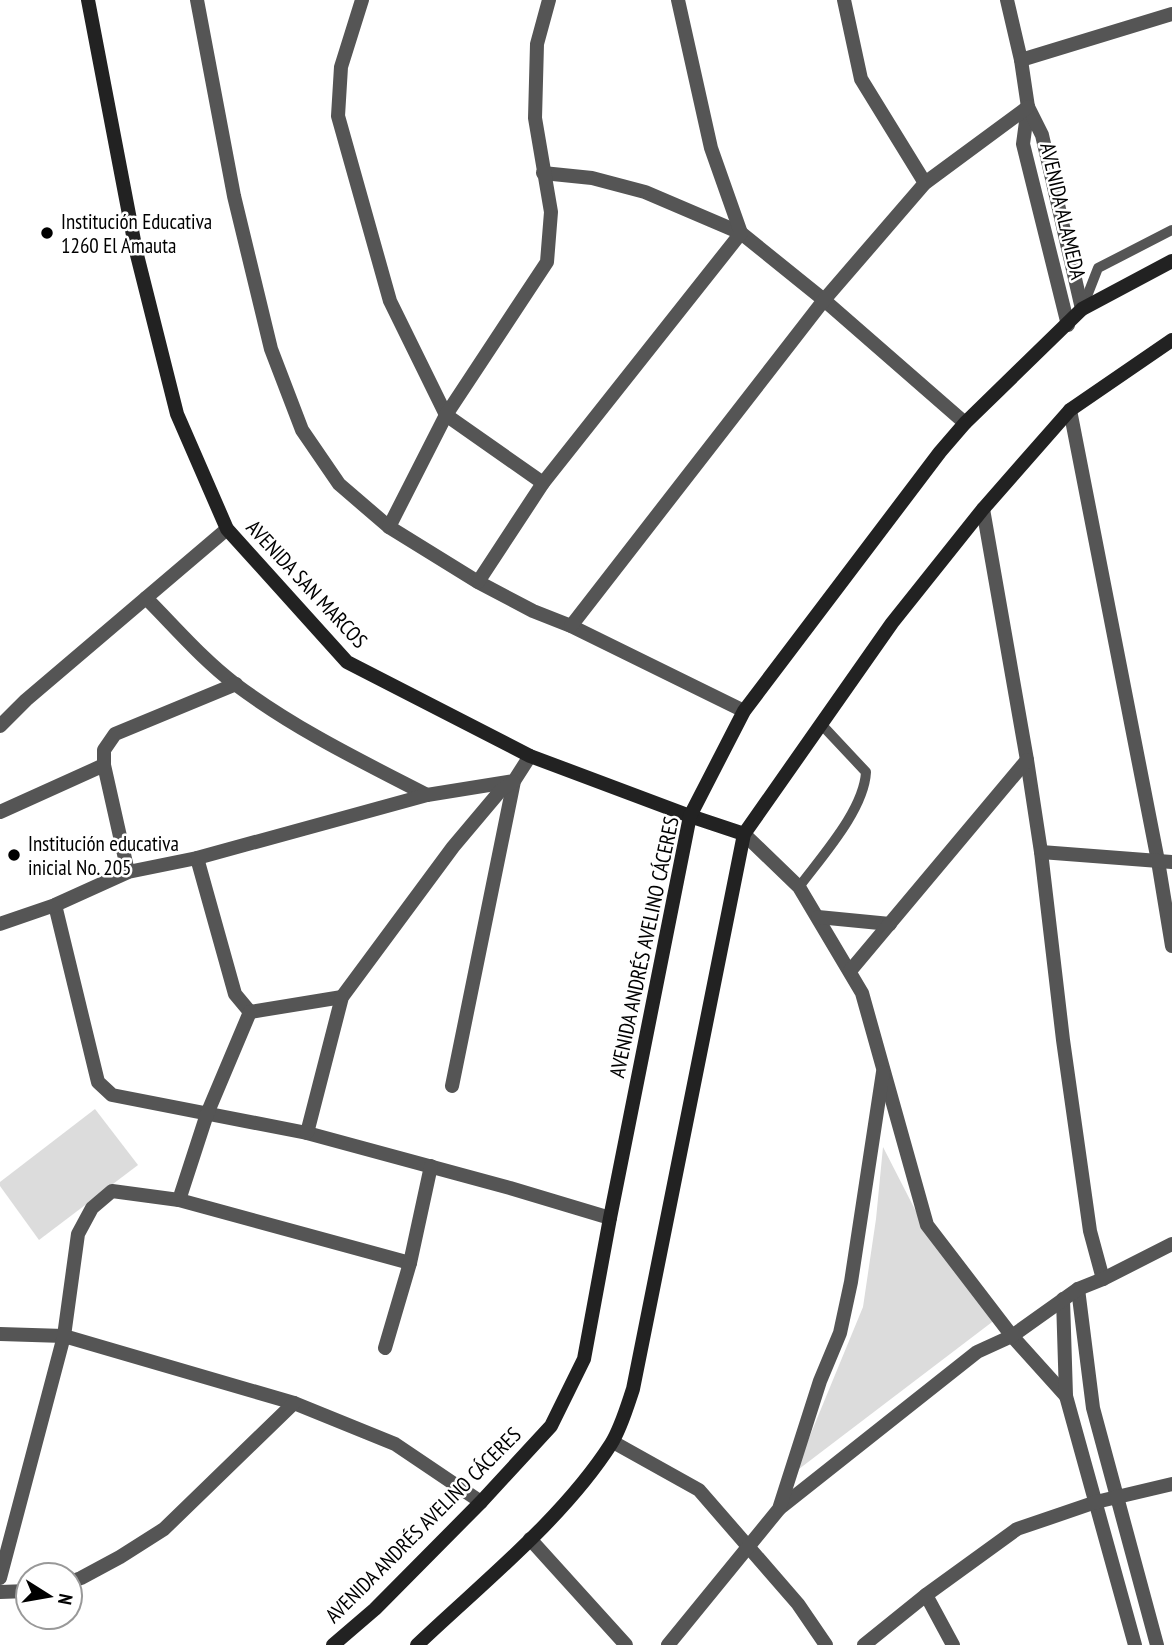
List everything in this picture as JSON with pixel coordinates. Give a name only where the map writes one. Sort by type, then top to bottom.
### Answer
[{"type":"street","name":"AVENIDA SAN MARCOS","points":[[88,0],[136,251],[177,414],[227,529],[346,663],[530,756],[744,834]]},
{"type":"street","points":[[197,0],[234,196],[271,349],[302,430],[339,484],[389,527],[478,582],[744,711]]},
{"type":"street","points":[[362,0],[341,67],[338,116],[390,301],[446,415],[543,483]]},
{"type":"street","points":[[389,527],[446,415],[547,262],[551,212],[535,118],[537,44],[549,0]]},
{"type":"street","points":[[678,0],[711,148],[741,233]]},
{"type":"street","points":[[844,0],[861,79],[925,183]]},
{"type":"street","name":"AVENIDA ALAMEDA","points":[[1007,0],[1021,60],[1028,107],[1023,144],[1068,325]]},
{"type":"street","points":[[1021,60],[1172,14]]},
{"type":"street","points":[[571,626],[824,300],[925,183],[1028,107]]},
{"type":"street","name":"AVENIDA ALAMEDA","points":[[1028,107],[1042,135],[1082,309]]},
{"type":"street","points":[[543,173],[592,178],[645,192],[741,233],[824,300],[965,423]]},
{"type":"street","points":[[478,582],[543,483],[741,233]]},
{"type":"street","name":"AVENIDA ANDRÉS AVELINO CÁCERES","points":[[333,1645],[374,1609],[481,1502],[551,1426],[584,1359],[690,816],[744,711],[940,452],[965,423],[1082,309],[1172,261]]},
{"type":"street","points":[[417,1645],[530,1539],[583,1483],[613,1442],[634,1389],[744,834],[892,624],[983,509],[1070,410],[1172,340]]},
{"type":"street","points":[[1070,410],[1165,861],[1172,946]]},
{"type":"street","points":[[983,509],[1041,852],[1063,1040],[1090,1231],[1103,1279]]},
{"type":"street","points":[[0,726],[26,700],[227,529]]},
{"type":"street","points":[[146,598],[206,660],[236,684],[322,741],[427,795]]},
{"type":"street","points":[[128,872],[104,765],[104,750],[115,734],[236,684]]},
{"type":"street","points":[[452,1086],[514,781],[530,756]]},
{"type":"street","points":[[850,971],[1027,760]]},
{"type":"street","points":[[0,812],[104,765]]},
{"type":"street","points":[[0,924],[55,905],[128,872],[197,858],[427,795],[514,781]]},
{"type":"street","points":[[307,1133],[342,997],[453,847],[501,790],[514,781]]},
{"type":"street","points":[[744,834],[799,887],[862,993],[927,1225],[1012,1336],[1066,1396]]},
{"type":"street","points":[[1041,852],[1165,861]]},
{"type":"street","points":[[197,858],[235,995],[250,1012]]},
{"type":"street","points":[[55,905],[98,1083],[112,1095],[307,1133],[610,1218]]},
{"type":"street","points":[[817,917],[890,924]]},
{"type":"street","points":[[250,1012],[342,997]]},
{"type":"street","points":[[179,1200],[207,1114],[250,1012]]},
{"type":"street","points":[[779,1508],[820,1381],[840,1333],[851,1282],[884,1067]]},
{"type":"street","points":[[385,1348],[410,1263],[431,1166]]},
{"type":"street","points":[[0,1578],[64,1336],[78,1234],[92,1208],[112,1191],[179,1200],[410,1263]]},
{"type":"street","points":[[668,1645],[779,1508],[976,1352],[1012,1336],[1078,1289],[1172,1244]]},
{"type":"street","points":[[1078,1289],[1093,1408],[1157,1645]]},
{"type":"street","points":[[1063,1299],[1066,1396],[1135,1645]]},
{"type":"street","points":[[0,1334],[64,1336],[294,1403],[395,1444],[481,1502]]},
{"type":"street","points":[[84,1576],[164,1529],[294,1403]]},
{"type":"street","points":[[613,1442],[699,1490],[798,1604],[826,1645]]},
{"type":"street","points":[[864,1645],[926,1595],[1017,1529],[1096,1502],[1172,1484]]},
{"type":"street","points":[[530,1539],[626,1645]]},
{"type":"street","points":[[926,1595],[953,1645]]},
{"type":"lane","points":[[1082,309],[1098,268],[1172,230]]},
{"type":"lane","points":[[799,887],[838,836],[865,787],[866,772],[821,724]]},
{"type":"shaded area","points":[[95,1109],[138,1165],[39,1240],[0,1186],[0,1182]]},
{"type":"shaded area","points":[[883,1147],[927,1233],[1000,1316],[795,1472],[863,1307]]},
{"type":"place","name":"Institución Educativa 1260 El Amauta","points":[[47,233]]},
{"type":"place","name":"Institución educativa inicial No. 205","points":[[14,855]]}]
